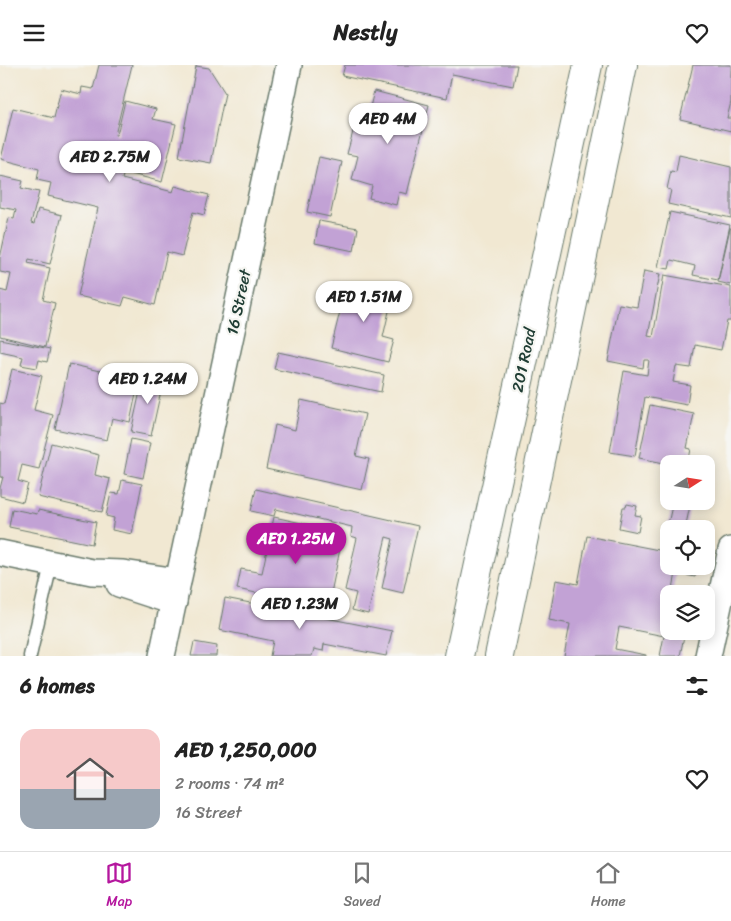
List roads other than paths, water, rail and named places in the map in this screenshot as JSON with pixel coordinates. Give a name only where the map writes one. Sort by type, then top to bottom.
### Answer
[{"type":"street","name":"16 Street","points":[[162,656],[289,65]]},
{"type":"street","name":"201 Road","points":[[459,656],[588,65]]},
{"type":"street","points":[[499,656],[623,65]]},
{"type":"street","points":[[708,656],[731,550]]},
{"type":"street","points":[[0,556],[51,563],[92,572],[110,581],[176,592]]},
{"type":"lane","points":[[30,656],[51,563]]}]
